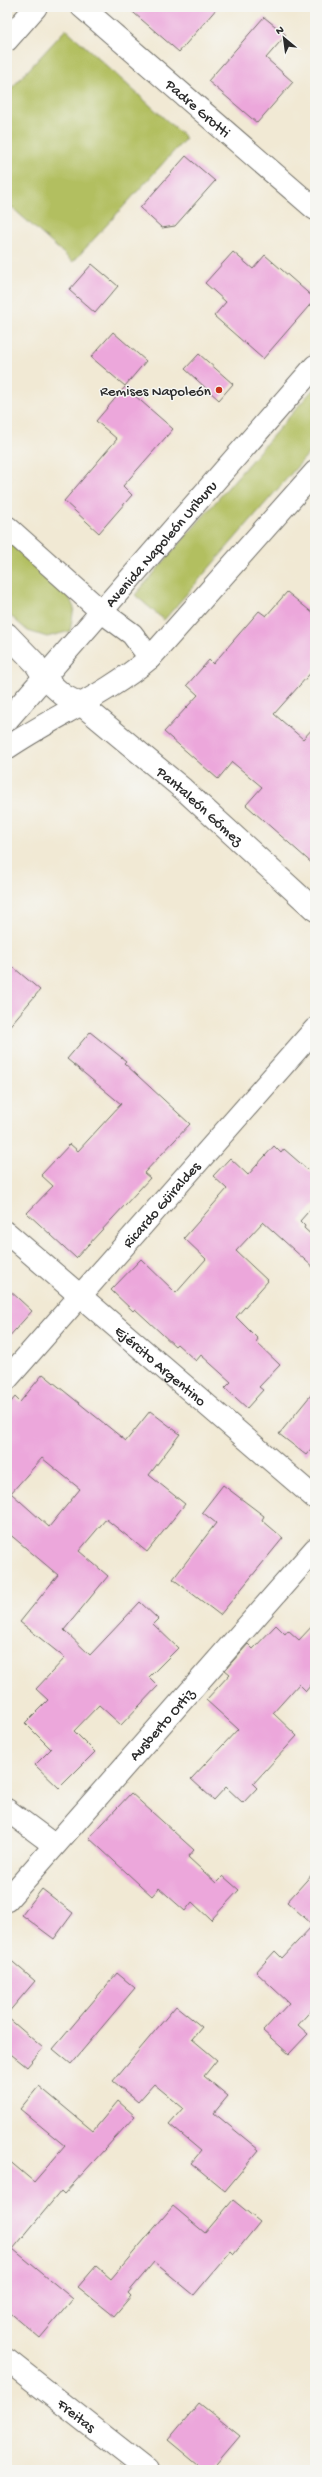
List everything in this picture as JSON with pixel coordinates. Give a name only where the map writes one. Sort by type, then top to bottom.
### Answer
[{"type":"street","points":[[7,40],[36,7]]},
{"type":"street","name":"Padre Grotti","points":[[82,7],[315,209]]},
{"type":"street","name":"Avenida Napoleón Uriburu","points":[[7,720],[45,679],[315,366]]},
{"type":"street","points":[[7,748],[35,729],[82,705],[125,679],[150,658],[315,472]]},
{"type":"street","points":[[7,527],[102,612],[132,634],[150,658]]},
{"type":"street","name":"Pantaleón Gómez","points":[[7,634],[35,663],[45,679],[63,695],[82,705],[183,790],[315,910]]},
{"type":"street","name":"Ricardo Güiraldes","points":[[7,1379],[315,1029]]},
{"type":"street","name":"Ejército Argentino","points":[[7,1233],[315,1498]]},
{"type":"street","name":"Ausberto Ortiz","points":[[7,1900],[315,1549]]},
{"type":"street","points":[[7,1810],[54,1845]]},
{"type":"street","name":"Freitas","points":[[7,2360],[147,2470]]},
{"type":"green space","points":[[66,29],[186,138],[73,262],[7,203],[7,93]]},
{"type":"green space","points":[[315,387],[315,446],[164,620],[135,595]]},
{"type":"green space","points":[[7,538],[66,590],[74,608],[70,631],[47,637],[28,631],[7,613]]},
{"type":"building","points":[[127,7],[218,7],[179,52]]},
{"type":"building","points":[[264,17],[286,35],[266,58],[293,82],[257,123],[208,81]]},
{"type":"building","points":[[186,156],[215,181],[175,226],[162,228],[140,208]]},
{"type":"building","points":[[233,252],[253,269],[265,255],[315,299],[263,359],[214,316],[226,302],[205,283]]},
{"type":"building","points":[[92,264],[118,286],[95,313],[69,290]]},
{"type":"building","points":[[113,332],[146,361],[125,386],[91,357]]},
{"type":"building","points":[[199,354],[233,384],[219,400],[185,369]]},
{"type":"building","points":[[125,387],[173,429],[123,486],[132,495],[99,533],[64,501],[117,439],[96,421]]},
{"type":"building","points":[[287,592],[315,615],[315,668],[274,714],[303,739],[315,726],[315,866],[246,805],[262,787],[232,762],[218,779],[164,732],[198,695],[187,685],[209,660],[213,664],[259,611],[266,616]]},
{"type":"building","points":[[7,962],[40,990],[7,1029]]},
{"type":"building","points":[[90,1032],[126,1061],[124,1063],[190,1124],[144,1173],[150,1178],[76,1258],[27,1213],[53,1186],[41,1175],[70,1144],[78,1151],[121,1104],[67,1059]]},
{"type":"building","points":[[274,1146],[281,1153],[284,1149],[315,1176],[315,1204],[300,1221],[305,1226],[304,1228],[315,1238],[315,1269],[263,1222],[236,1251],[268,1281],[236,1317],[258,1339],[256,1342],[280,1365],[259,1387],[263,1390],[247,1408],[225,1388],[231,1382],[201,1355],[196,1361],[177,1344],[175,1346],[135,1309],[133,1311],[111,1290],[141,1259],[176,1293],[206,1259],[184,1238],[227,1189],[213,1176],[230,1158],[248,1175]]},
{"type":"building","points":[[7,1288],[32,1311],[7,1339]]},
{"type":"building","points":[[43,1374],[126,1441],[150,1411],[180,1434],[149,1475],[185,1504],[147,1552],[106,1519],[79,1551],[108,1576],[64,1630],[90,1655],[140,1602],[158,1619],[153,1624],[178,1648],[149,1677],[158,1686],[121,1725],[99,1705],[74,1731],[95,1752],[59,1788],[35,1765],[51,1749],[25,1723],[48,1700],[36,1689],[65,1658],[20,1622],[58,1575],[7,1532],[7,1407],[15,1397],[20,1402]],"holes":[[[42,1458],[80,1489],[49,1527],[11,1493]]]},
{"type":"building","points":[[315,1390],[315,1444],[306,1455],[279,1434]]},
{"type":"building","points":[[223,1485],[264,1516],[262,1520],[283,1538],[220,1615],[173,1579],[216,1523],[202,1512]]},
{"type":"building","points":[[315,1623],[315,1680],[306,1691],[299,1684],[273,1713],[297,1736],[253,1784],[257,1788],[243,1803],[226,1787],[214,1800],[191,1779],[238,1729],[206,1700],[230,1674],[225,1670],[248,1644],[253,1649],[276,1625],[285,1634],[288,1630],[299,1640]]},
{"type":"building","points":[[131,1793],[194,1850],[188,1857],[216,1883],[223,1876],[239,1890],[211,1920],[192,1902],[185,1911],[159,1888],[152,1896],[89,1838]]},
{"type":"building","points":[[315,1871],[315,2006],[298,2025],[308,2034],[289,2054],[263,2031],[289,2003],[256,1972],[275,1951],[282,1958],[313,1925],[287,1902]]},
{"type":"building","points":[[42,1889],[73,1913],[54,1939],[22,1915]]},
{"type":"building","points":[[7,1957],[35,1981],[7,2014]]},
{"type":"building","points":[[117,1973],[135,1988],[71,2064],[53,2049]]},
{"type":"building","points":[[176,2006],[202,2027],[192,2039],[217,2060],[204,2076],[228,2096],[214,2113],[259,2150],[225,2191],[191,2163],[201,2151],[169,2124],[183,2108],[154,2084],[138,2102],[113,2081]]},
{"type":"building","points":[[7,2017],[43,2048],[27,2067],[7,2051]]},
{"type":"building","points":[[39,2086],[93,2131],[118,2101],[135,2116],[64,2194],[61,2191],[13,2249],[73,2299],[40,2338],[7,2310],[7,2159],[34,2182],[65,2146],[20,2109]]},
{"type":"building","points":[[233,2200],[260,2222],[234,2254],[231,2251],[194,2295],[154,2262],[128,2293],[131,2296],[114,2316],[78,2287],[96,2266],[111,2279],[173,2206],[205,2233]]},
{"type":"building","points":[[199,2403],[240,2436],[211,2470],[204,2470],[168,2440]]},
{"type":"place","name":"Remises Napoleón","points":[[219,390]]}]
